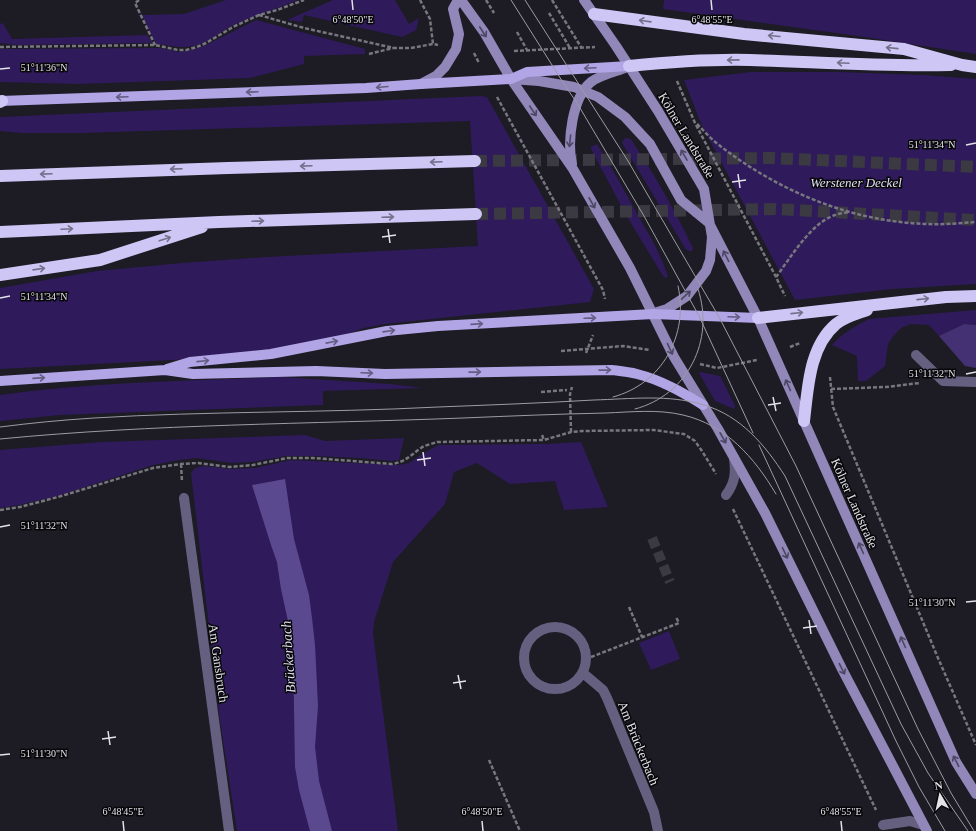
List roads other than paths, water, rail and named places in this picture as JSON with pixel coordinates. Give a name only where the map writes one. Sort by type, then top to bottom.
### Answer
[{"type":"highway","points":[[594,14],[744,34],[904,49],[962,65],[976,67]]},
{"type":"highway","points":[[629,66],[669,62],[749,60],[910,67],[962,65]]},
{"type":"highway","points":[[0,176],[475,161]]},
{"type":"highway","points":[[0,232],[219,222],[476,214]]},
{"type":"highway","points":[[0,275],[100,260],[219,222]]},
{"type":"highway","points":[[758,318],[885,303],[946,297],[976,296]]},
{"type":"highway","points":[[804,421],[810,372],[812,363],[821,342],[837,323],[849,316],[885,303]]},
{"type":"main road","points":[[421,84],[436,76],[445,67],[456,49],[459,34],[453,9],[458,0]]},
{"type":"main road","points":[[461,0],[484,32],[511,79],[573,169],[630,268],[674,357],[765,513],[842,668],[925,828]]},
{"type":"main road","name":"Kölner Landstraße","points":[[584,0],[658,111],[704,189],[712,238],[710,260],[706,271],[687,296],[667,309],[653,314]]},
{"type":"main road","points":[[1,101],[359,88],[511,79],[527,72],[629,66]]},
{"type":"main road","points":[[573,169],[570,152],[570,139],[577,103],[583,90],[592,82],[603,76],[629,66]]},
{"type":"main road","name":"Kölner Landstraße","points":[[511,79],[538,80],[583,90],[598,98],[625,117],[639,130],[650,144],[681,200],[709,223],[758,318],[956,762],[976,794]]},
{"type":"main road","points":[[165,370],[190,362],[271,354],[387,331],[476,324],[653,314],[758,318]]},
{"type":"main road","points":[[0,381],[165,370],[193,374],[316,371],[385,374],[612,370],[636,373],[650,378],[674,388],[703,405]]},
{"type":"street","points":[[916,355],[943,381],[976,382]]},
{"type":"street","points":[[726,495],[730,489],[736,472],[734,458]]},
{"type":"street","name":"Am Gansbruch","points":[[184,498],[230,831]]},
{"type":"street","points":[[552,626],[562,627],[572,631],[580,638],[585,648],[587,658],[583,673],[576,682],[567,687],[556,689],[546,688],[536,683],[529,675],[524,665],[526,644],[533,635],[541,629],[552,626]]},
{"type":"street","name":"Am Brückerbach","points":[[583,673],[603,690],[607,698],[654,812],[658,831]]},
{"type":"street","points":[[883,825],[910,821],[925,828]]},
{"type":"tunnel","points":[[475,161],[771,158],[976,167]]},
{"type":"tunnel","points":[[476,214],[775,209],[976,220]]},
{"type":"tunnel","points":[[652,538],[670,582]]},
{"type":"tram line","points":[[511,0],[577,103],[644,216],[699,316],[753,433]]},
{"type":"tram line","points":[[525,0],[628,161],[719,317],[796,466],[918,729],[951,793],[974,831]]},
{"type":"tram line","points":[[613,397],[630,391],[645,381],[658,369],[668,355],[675,339],[679,322],[680,304],[678,286]]},
{"type":"tram line","points":[[635,409],[654,402],[670,392],[683,378],[693,363],[700,346],[703,327],[702,308],[698,289]]},
{"type":"tram line","points":[[0,427],[70,420],[137,416],[395,409],[635,398],[677,399],[704,405],[717,410],[741,424],[751,433],[769,453],[785,476],[901,724],[928,773],[968,831]]},
{"type":"tram line","points":[[0,439],[174,427],[654,411],[683,415],[713,426],[737,444],[748,455],[776,494]]},
{"type":"tram line","points":[[759,445],[896,741],[919,787],[945,831]]},
{"type":"park label","name":"Werstener Deckel","points":[[856,182]]},
{"type":"water label","name":"Brückerbach","points":[[288,657]]}]
